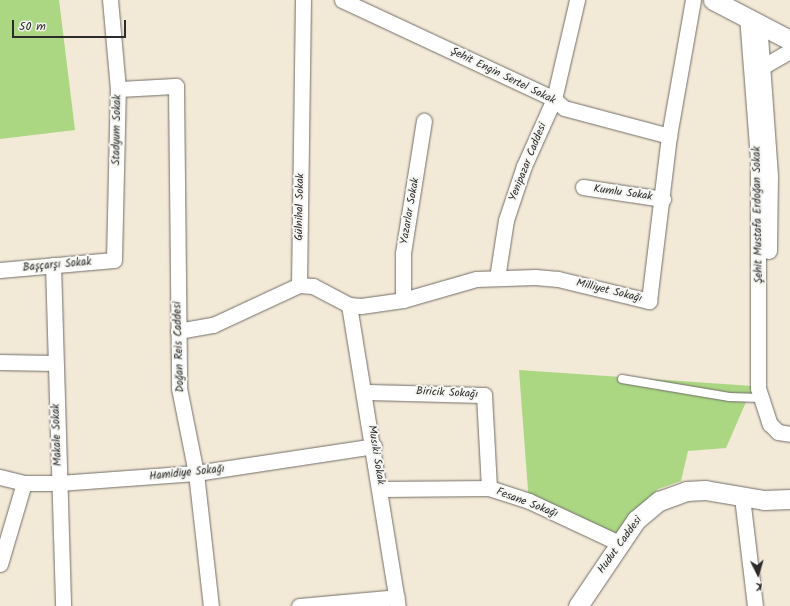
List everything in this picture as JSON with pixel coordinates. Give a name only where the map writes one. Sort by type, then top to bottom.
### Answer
[{"type":"street","name":"Stadyum Sokak","points":[[110,0],[118,89],[114,260]]},
{"type":"street","name":"Gülnihal Sokak","points":[[299,285],[303,0]]},
{"type":"street","name":"Şehit Engin Sertel Sokak","points":[[342,0],[554,99],[564,108],[669,136]]},
{"type":"street","name":"Yenipazar Caddesi","points":[[497,278],[501,242],[514,196],[554,99],[576,0]]},
{"type":"street","name":"Milliyet Sokağı","points":[[299,285],[313,286],[349,305],[376,306],[403,300],[476,279],[558,279],[649,301],[663,199],[669,136],[693,0]]},
{"type":"street","points":[[713,0],[753,19],[790,40]]},
{"type":"street","name":"Şehit Mustafa Erdoğan Sokak","points":[[753,19],[762,67],[770,177],[768,391],[764,414]]},
{"type":"street","name":"Şehit Mustafa Erdoğan Sokak","points":[[753,19],[758,158],[761,398],[764,414],[778,432],[790,434]]},
{"type":"street","points":[[762,67],[790,51]]},
{"type":"street","name":"Doğan Reis Caddesi","points":[[118,89],[176,86],[179,388],[196,473],[211,606]]},
{"type":"street","name":"Yazarlar Sokak","points":[[403,300],[403,253],[424,121]]},
{"type":"street","name":"Kumlu Sokak","points":[[582,187],[663,199]]},
{"type":"street","name":"Başçarşı Sokak","points":[[0,270],[114,260]]},
{"type":"street","name":"Makale Sokak","points":[[53,265],[54,363],[64,606]]},
{"type":"street","points":[[178,331],[213,325],[299,285]]},
{"type":"street","name":"Musıki Sokak","points":[[349,305],[366,392],[398,601]]},
{"type":"street","points":[[0,362],[54,363]]},
{"type":"street","name":"Biricik Sokağı","points":[[366,392],[484,395],[489,488]]},
{"type":"street","name":"Hamidiye Sokağı","points":[[0,478],[24,483],[59,483],[196,473],[374,446]]},
{"type":"street","points":[[0,564],[24,483]]},
{"type":"street","name":"Fesane Sokağı","points":[[381,489],[489,488],[529,501],[619,543]]},
{"type":"street","name":"Hudut Caddesi","points":[[578,606],[619,543],[646,510],[673,494],[704,490],[742,497],[790,499]]},
{"type":"street","points":[[742,497],[755,606]]},
{"type":"street","points":[[299,606],[398,601]]},
{"type":"lane","points":[[622,379],[729,397],[761,398]]},
{"type":"green space","points":[[0,0],[59,0],[75,130],[0,139]]},
{"type":"green space","points":[[519,370],[753,386],[726,448],[688,451],[681,481],[658,489],[614,538],[529,504]]}]
